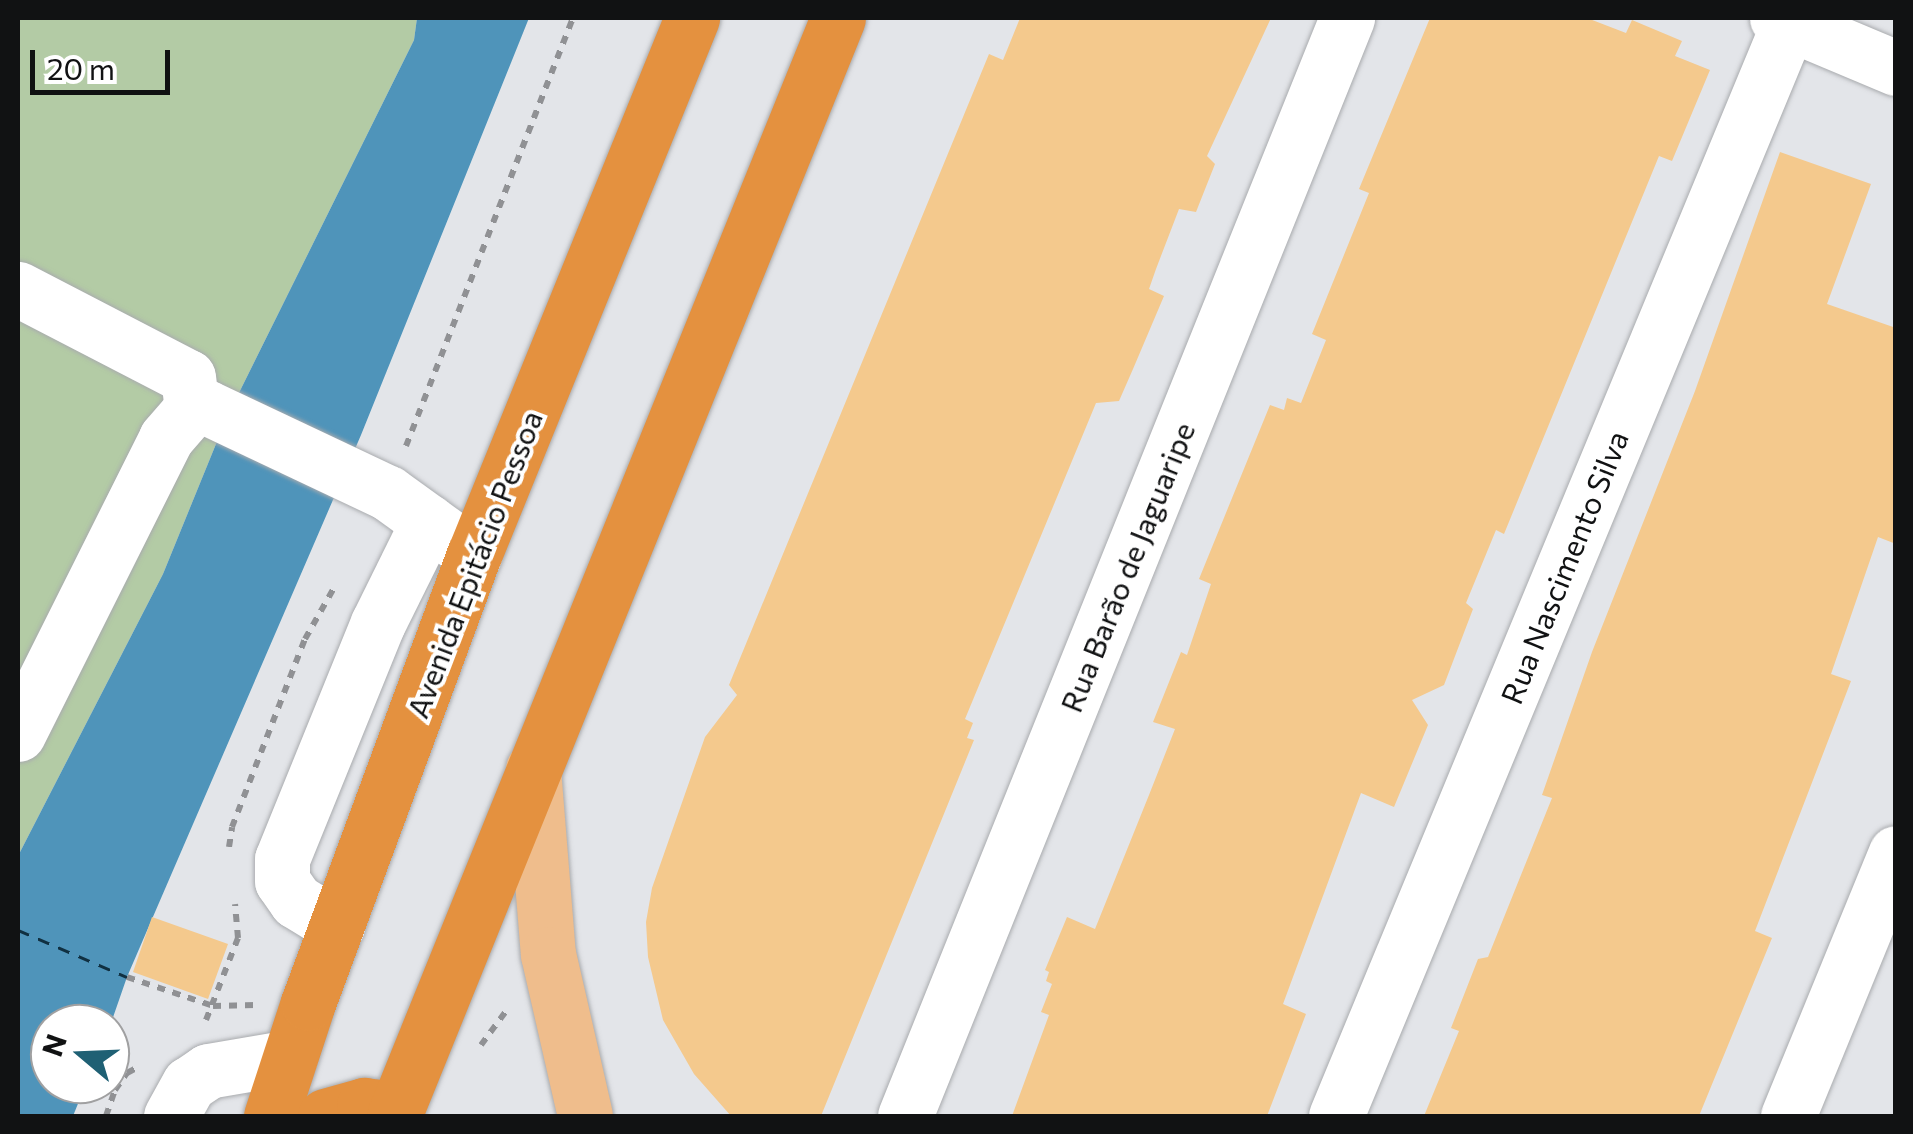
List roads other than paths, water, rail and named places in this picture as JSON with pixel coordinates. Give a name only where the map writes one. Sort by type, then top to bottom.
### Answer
[{"type":"highway","name":"Avenida Epitácio Pessoa","points":[[271,1116],[308,1003],[474,555],[692,18]]},
{"type":"highway","points":[[325,1116],[364,1105],[402,1114],[533,769],[838,18]]},
{"type":"main road","points":[[533,769],[548,954],[585,1116]]},
{"type":"street","name":"Rua Barão de Jaguaripe","points":[[905,1116],[1348,18]]},
{"type":"street","points":[[1786,19],[1896,68]]},
{"type":"street","name":"Rua Nascimento Silva","points":[[1336,1116],[1786,19]]},
{"type":"street","points":[[18,289],[188,378],[199,408],[388,493],[474,555]]},
{"type":"street","points":[[18,734],[166,438],[199,408]]},
{"type":"street","points":[[337,926],[296,901],[282,881],[282,859],[378,622],[428,522]]},
{"type":"street","points":[[1788,1116],[1896,853]]},
{"type":"street","points":[[170,1116],[189,1084],[208,1071],[290,1057]]},
{"type":"water","points":[[417,18],[529,18],[361,435],[118,1004],[30,1004],[30,1104],[78,1104],[73,1116],[18,1116],[18,856],[163,574],[227,417],[414,40]]}]
